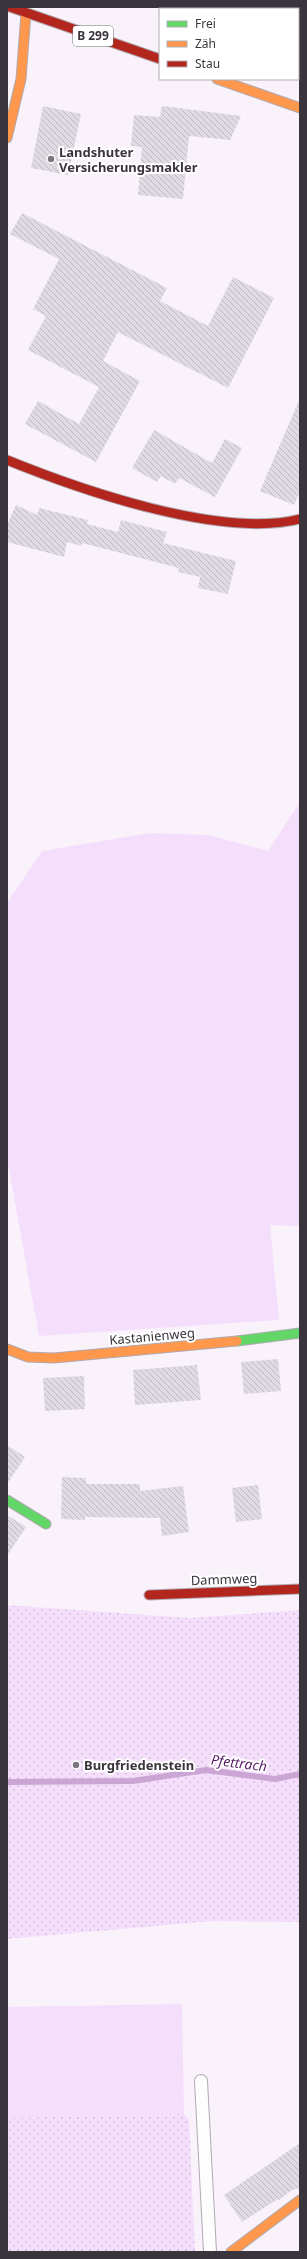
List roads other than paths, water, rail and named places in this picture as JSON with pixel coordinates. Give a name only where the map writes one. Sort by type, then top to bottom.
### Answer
[{"type":"street","name":"B 299","points":[[10,7],[159,59]]},
{"type":"street","points":[[7,138],[21,79],[26,13]]},
{"type":"street","points":[[220,80],[300,108]]},
{"type":"street","points":[[7,460],[99,495],[170,512],[234,523],[267,525],[300,520]]},
{"type":"street","name":"Kastanienweg","points":[[7,1348],[28,1357],[54,1358],[224,1343],[300,1333]]},
{"type":"street","points":[[7,1500],[46,1524]]},
{"type":"street","name":"Dammweg","points":[[149,1595],[300,1589]]},
{"type":"street","points":[[231,2252],[300,2200]]},
{"type":"lane","points":[[201,2081],[210,2252]]},
{"type":"waterway","name":"Pfettrach","points":[[7,1782],[133,1781],[206,1770],[275,1779],[300,1774]]},
{"type":"place","name":"Landshuter Versicherungsmakler","points":[[51,159]]},
{"type":"place","name":"Burgfriedenstein","points":[[76,1765]]}]
